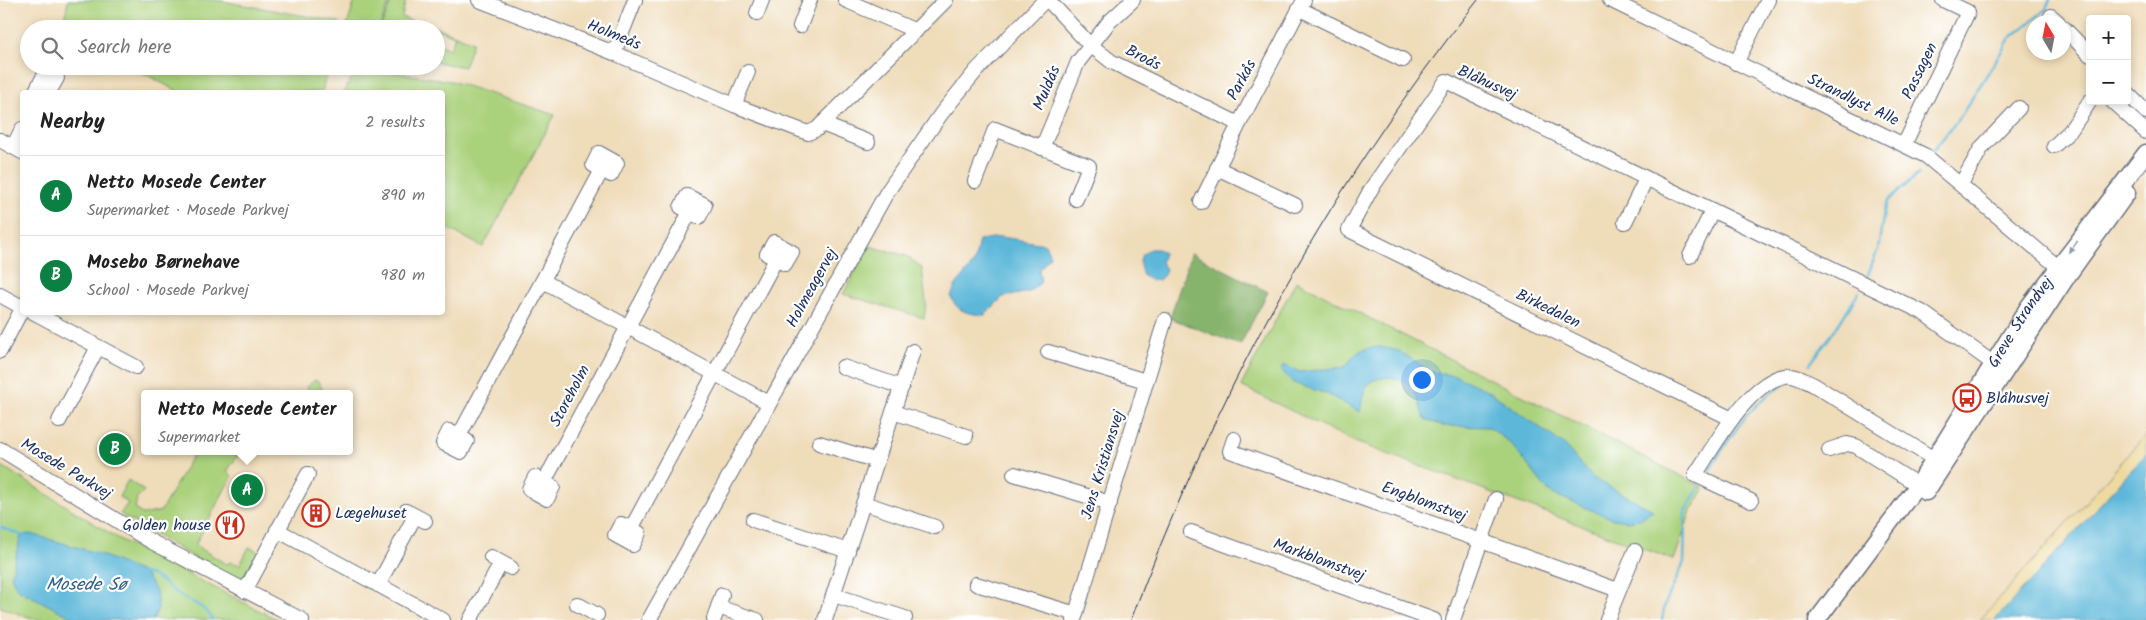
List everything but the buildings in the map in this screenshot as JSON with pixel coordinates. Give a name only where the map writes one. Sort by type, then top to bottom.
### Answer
[{"type":"main road","name":"Greve Strandvej","points":[[1817,620],[1918,485],[2030,306],[2146,153]]},
{"type":"main road","name":"Greve Strandvej","points":[[1830,620],[1915,508],[2068,275],[2146,171]]},
{"type":"street","name":"Holmeås","points":[[479,0],[803,132],[813,131],[822,124],[946,0]]},
{"type":"street","points":[[614,54],[635,0]]},
{"type":"street","points":[[800,26],[810,0]]},
{"type":"street","points":[[845,0],[916,31]]},
{"type":"street","name":"Broås","points":[[1046,0],[1089,44],[1112,62],[1239,124]]},
{"type":"street","name":"Holmeagervej","points":[[649,620],[855,247],[912,154],[976,71],[1046,0]]},
{"type":"street","name":"Muldås","points":[[1042,148],[1069,79],[1089,44],[1108,22],[1133,0]]},
{"type":"street","name":"Strandlyst Alle","points":[[1610,0],[1926,156],[2058,267]]},
{"type":"street","points":[[1736,63],[1768,0]]},
{"type":"street","name":"Passagen","points":[[1904,145],[1968,12],[1942,0]]},
{"type":"street","name":"Parkås","points":[[1201,202],[1239,124],[1302,4],[1403,60]]},
{"type":"street","points":[[2071,35],[2086,51]]},
{"type":"street","points":[[734,105],[748,72]]},
{"type":"street","points":[[36,90],[44,75]]},
{"type":"street","points":[[50,90],[57,78],[52,75]]},
{"type":"street","name":"Blåhusvej","points":[[1349,230],[1371,189],[1446,81],[1922,312],[1994,364]]},
{"type":"street","points":[[2131,97],[2146,112]]},
{"type":"street","points":[[2054,146],[2070,131],[2087,105]]},
{"type":"street","points":[[2116,105],[2146,132]]},
{"type":"street","points":[[1961,184],[1982,146],[2019,108]]},
{"type":"street","points":[[822,124],[868,142]]},
{"type":"street","points":[[974,181],[995,129],[1089,166],[1076,199]]},
{"type":"street","points":[[0,140],[18,149]]},
{"type":"street","points":[[1217,168],[1295,205]]},
{"type":"street","points":[[459,436],[602,170]]},
{"type":"street","points":[[1625,222],[1646,179]]},
{"type":"street","points":[[1690,256],[1712,211]]},
{"type":"street","name":"Storeholm","points":[[544,482],[690,212]]},
{"type":"street","name":"Birkedalen","points":[[1349,230],[1732,419]]},
{"type":"street","points":[[630,529],[776,259]]},
{"type":"street","points":[[542,281],[769,403]]},
{"type":"street","points":[[0,295],[20,307]]},
{"type":"street","points":[[0,351],[20,312]]},
{"type":"street","points":[[38,315],[136,367]]},
{"type":"street","name":"Jens Kristiansvej","points":[[1075,617],[1165,320]]},
{"type":"street","points":[[59,421],[98,347]]},
{"type":"street","points":[[825,620],[913,351]]},
{"type":"street","points":[[1048,352],[1146,381]]},
{"type":"street","points":[[844,366],[902,386]]},
{"type":"street","points":[[1750,501],[1695,475],[1732,419],[1765,386],[1776,379],[1791,376],[1814,385],[1934,459]]},
{"type":"street","points":[[893,412],[966,436]]},
{"type":"street","name":"Engblomstvej","points":[[1234,439],[1230,451],[1618,590]]},
{"type":"street","points":[[819,443],[877,461]]},
{"type":"street","points":[[1830,450],[1847,444],[1856,446],[1918,485]]},
{"type":"street","name":"Mosede Parkvej","points":[[0,449],[152,542],[302,620]]},
{"type":"street","points":[[245,591],[308,474]]},
{"type":"street","points":[[1014,474],[1110,503]]},
{"type":"street","points":[[1453,620],[1496,499]]},
{"type":"street","points":[[864,504],[935,526]]},
{"type":"street","points":[[378,585],[415,516]]},
{"type":"street","points":[[753,520],[848,551]]},
{"type":"street","points":[[277,530],[443,620]]},
{"type":"street","name":"Markblomstvej","points":[[1191,532],[1434,620]]},
{"type":"street","points":[[1607,620],[1635,551]]},
{"type":"street","points":[[470,620],[501,563]]},
{"type":"street","points":[[976,584],[1075,617]]},
{"type":"street","points":[[834,595],[904,618]]},
{"type":"street","points":[[718,607],[757,620]]},
{"type":"green space","points":[[68,0],[216,0],[328,20],[65,20]]},
{"type":"green space","points":[[355,0],[390,0],[382,20],[349,20]]},
{"type":"green space","points":[[392,0],[406,0],[402,17],[410,20],[384,20]]},
{"type":"green space","points":[[445,31],[473,42],[464,67],[445,64],[445,47],[450,49],[455,36]]},
{"type":"green space","points":[[147,75],[326,75],[322,90],[175,90]]},
{"type":"green space","points":[[354,75],[411,75],[451,81],[555,115],[483,247],[445,227],[445,90],[345,90]]},
{"type":"green space","points":[[869,246],[907,256],[922,268],[926,303],[924,318],[843,294]]},
{"type":"green space","points":[[1191,253],[1268,292],[1240,345],[1170,318]]},
{"type":"green space","points":[[1296,281],[1705,488],[1691,511],[1674,560],[1355,442],[1241,386]]},
{"type":"green space","points":[[315,380],[319,382],[322,390],[308,390],[306,387]]},
{"type":"green space","points":[[193,455],[238,455],[227,471],[232,476],[195,545],[226,564],[231,562],[240,565],[249,547],[257,551],[259,556],[252,569],[241,580],[227,577],[120,514],[128,503],[119,497],[128,480],[144,491],[137,498],[135,509],[143,515],[161,511]]},
{"type":"green space","points":[[0,465],[119,539],[278,620],[37,620],[0,607]]},
{"type":"sand","points":[[2146,435],[2146,454],[1995,620],[1980,620]]},
{"type":"water","points":[[1001,237],[1045,244],[1050,256],[1039,270],[1041,282],[1029,292],[1003,297],[985,315],[974,314],[960,309],[956,306],[951,296],[956,285],[974,263],[979,240]]},
{"type":"water","points":[[1158,249],[1164,253],[1161,262],[1166,269],[1164,275],[1159,280],[1151,280],[1143,276],[1140,260],[1146,251]]},
{"type":"water","points":[[1380,347],[1399,351],[1432,372],[1456,376],[1489,391],[1564,445],[1593,478],[1653,510],[1640,519],[1628,521],[1613,519],[1550,493],[1510,443],[1489,427],[1442,426],[1425,419],[1414,390],[1410,385],[1398,379],[1378,379],[1368,385],[1363,394],[1360,412],[1327,394],[1293,383],[1281,370],[1283,365],[1300,372],[1345,367],[1359,352],[1367,348]]},
{"type":"water","points":[[2146,454],[2146,620],[1995,620]]},
{"type":"water","name":"Mosede Sø","points":[[31,534],[97,553],[144,573],[156,591],[158,608],[153,620],[77,620],[17,589],[11,576],[21,535]]},
{"type":"waterway","points":[[1933,151],[1962,114],[2010,38],[2046,9],[2050,0]]},
{"type":"waterway","points":[[1867,277],[1878,249],[1884,211],[1888,201],[1919,173]]},
{"type":"waterway","points":[[1810,364],[1835,330],[1859,292]]},
{"type":"waterway","points":[[1708,472],[1749,413],[1783,385]]},
{"type":"waterway","points":[[1662,620],[1665,604],[1684,562],[1685,511],[1700,486]]},
{"type":"waterway","points":[[0,527],[24,536]]},
{"type":"waterway","points":[[141,573],[152,575],[178,594],[202,608],[213,620]]},
{"type":"tram line","points":[[1131,620],[1164,536],[1200,454],[1280,296],[1372,145],[1423,72],[1478,0]]},
{"type":"place","name":"Blåhusvej","points":[[1967,398]]},
{"type":"place","name":"Mosebo Børnehave","points":[[115,449]]},
{"type":"place","name":"Netto Mosede Center","points":[[247,490]]},
{"type":"place","name":"Lægehuset","points":[[316,513]]},
{"type":"place","name":"Golden house","points":[[230,525]]}]
